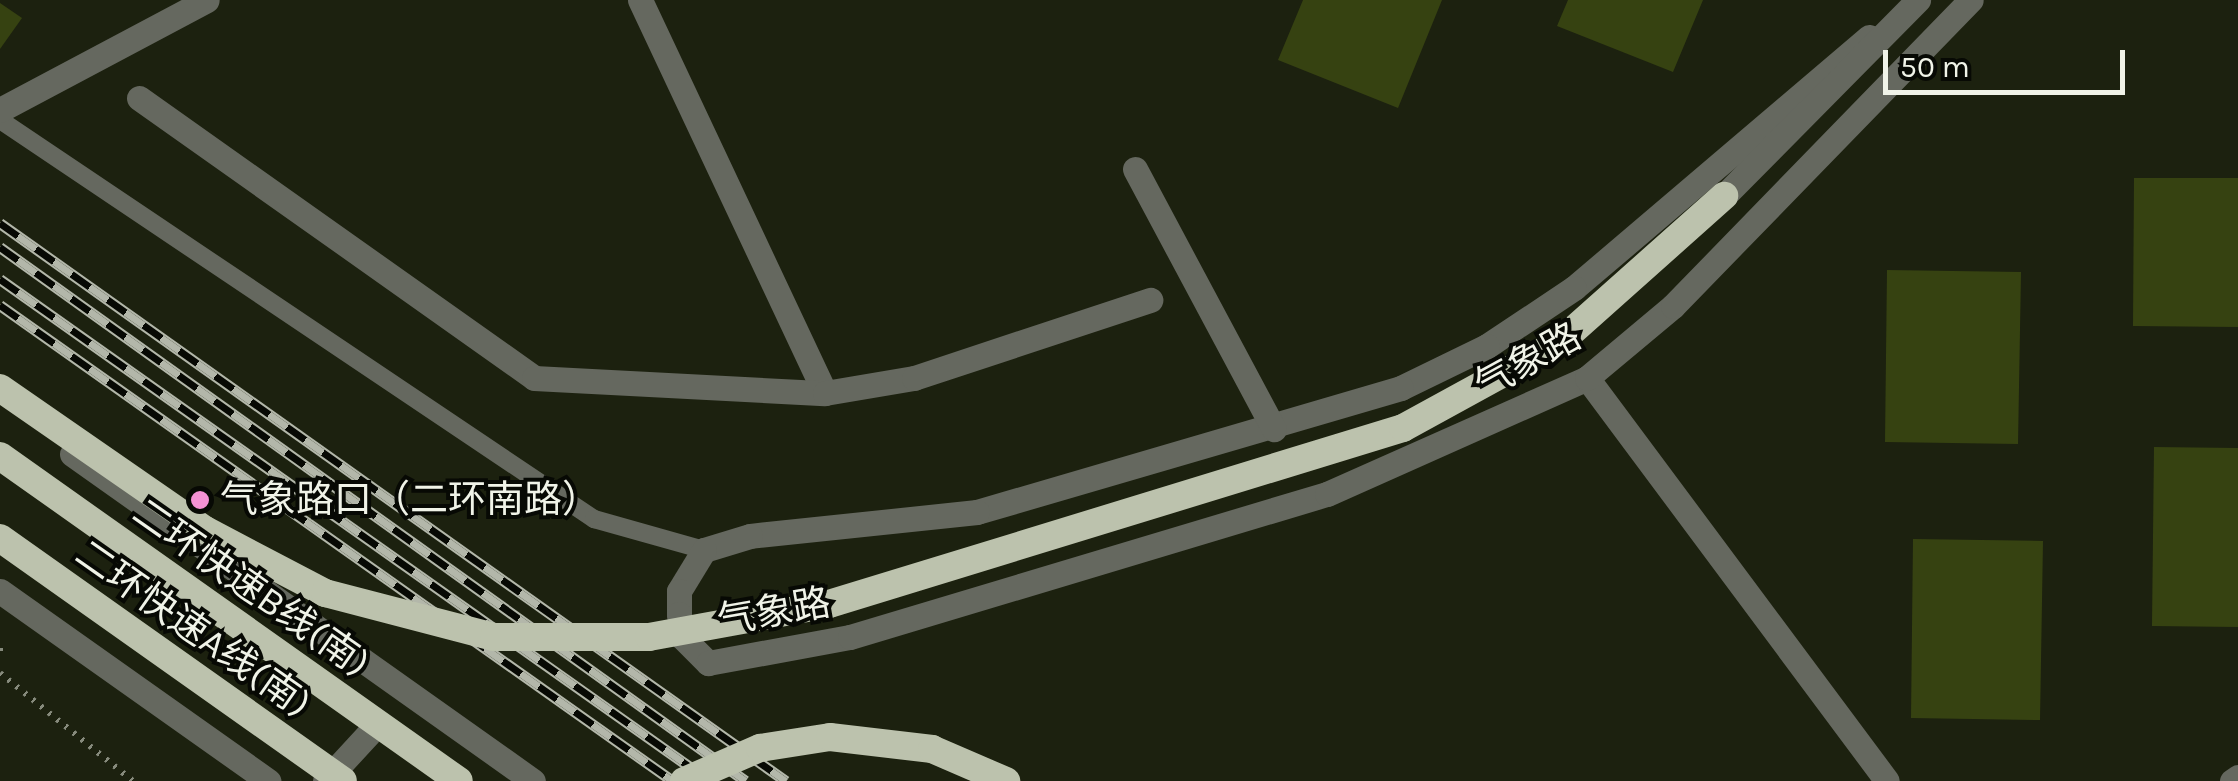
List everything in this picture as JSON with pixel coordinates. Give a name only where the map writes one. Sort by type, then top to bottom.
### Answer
[{"type":"highway","points":[[0,388],[225,542],[357,606],[494,637],[663,635],[879,590],[1403,428],[1560,342],[1724,196]]},
{"type":"highway","name":"二环快速B线(南)","points":[[0,456],[458,781]]},
{"type":"highway","name":"二环快速A线(南)","points":[[0,538],[341,781]]},
{"type":"highway","points":[[684,781],[760,748],[830,737],[932,749],[1006,781]]},
{"type":"street","points":[[0,110],[207,0]]},
{"type":"street","points":[[640,0],[825,394]]},
{"type":"street","name":"气象路","points":[[1724,196],[1917,0]]},
{"type":"street","name":"气象路","points":[[1917,0],[1704,170],[1574,288],[1502,337],[1401,388],[1274,429],[977,512],[750,536],[704,550],[679,591],[682,637],[694,656],[720,664],[850,637],[1327,494],[1587,378],[1687,292],[1971,0]]},
{"type":"street","points":[[139,98],[534,378],[825,394],[914,378],[1150,300]]},
{"type":"street","points":[[1135,170],[1274,429]]},
{"type":"street","points":[[1587,378],[1887,781]]},
{"type":"street","points":[[0,403],[533,781]]},
{"type":"street","points":[[0,591],[268,781]]},
{"type":"street","points":[[325,781],[372,730]]},
{"type":"street","points":[[2232,781],[2238,777]]},
{"type":"lane","points":[[0,120],[594,519],[704,550]]},
{"type":"path","points":[[0,673],[132,781]]},
{"type":"building","points":[[1303,0],[1442,0],[1398,108],[1278,60]]},
{"type":"building","points":[[1568,0],[1703,0],[1673,72],[1557,26]]},
{"type":"building","points":[[0,3],[22,18],[0,49]]},
{"type":"building","points":[[2134,178],[2238,178],[2238,327],[2133,326]]},
{"type":"building","points":[[1887,270],[2021,272],[2018,444],[1885,442]]},
{"type":"building","points":[[2154,447],[2238,448],[2238,627],[2152,626]]},
{"type":"building","points":[[1913,539],[2043,541],[2040,720],[1911,718]]},
{"type":"railway","points":[[0,223],[786,781]]},
{"type":"railway","points":[[0,247],[746,781]]},
{"type":"railway","points":[[0,279],[710,781]]},
{"type":"railway","points":[[0,305],[673,781]]},
{"type":"place","name":"气象路口（二环南路）","points":[[200,500]]}]
